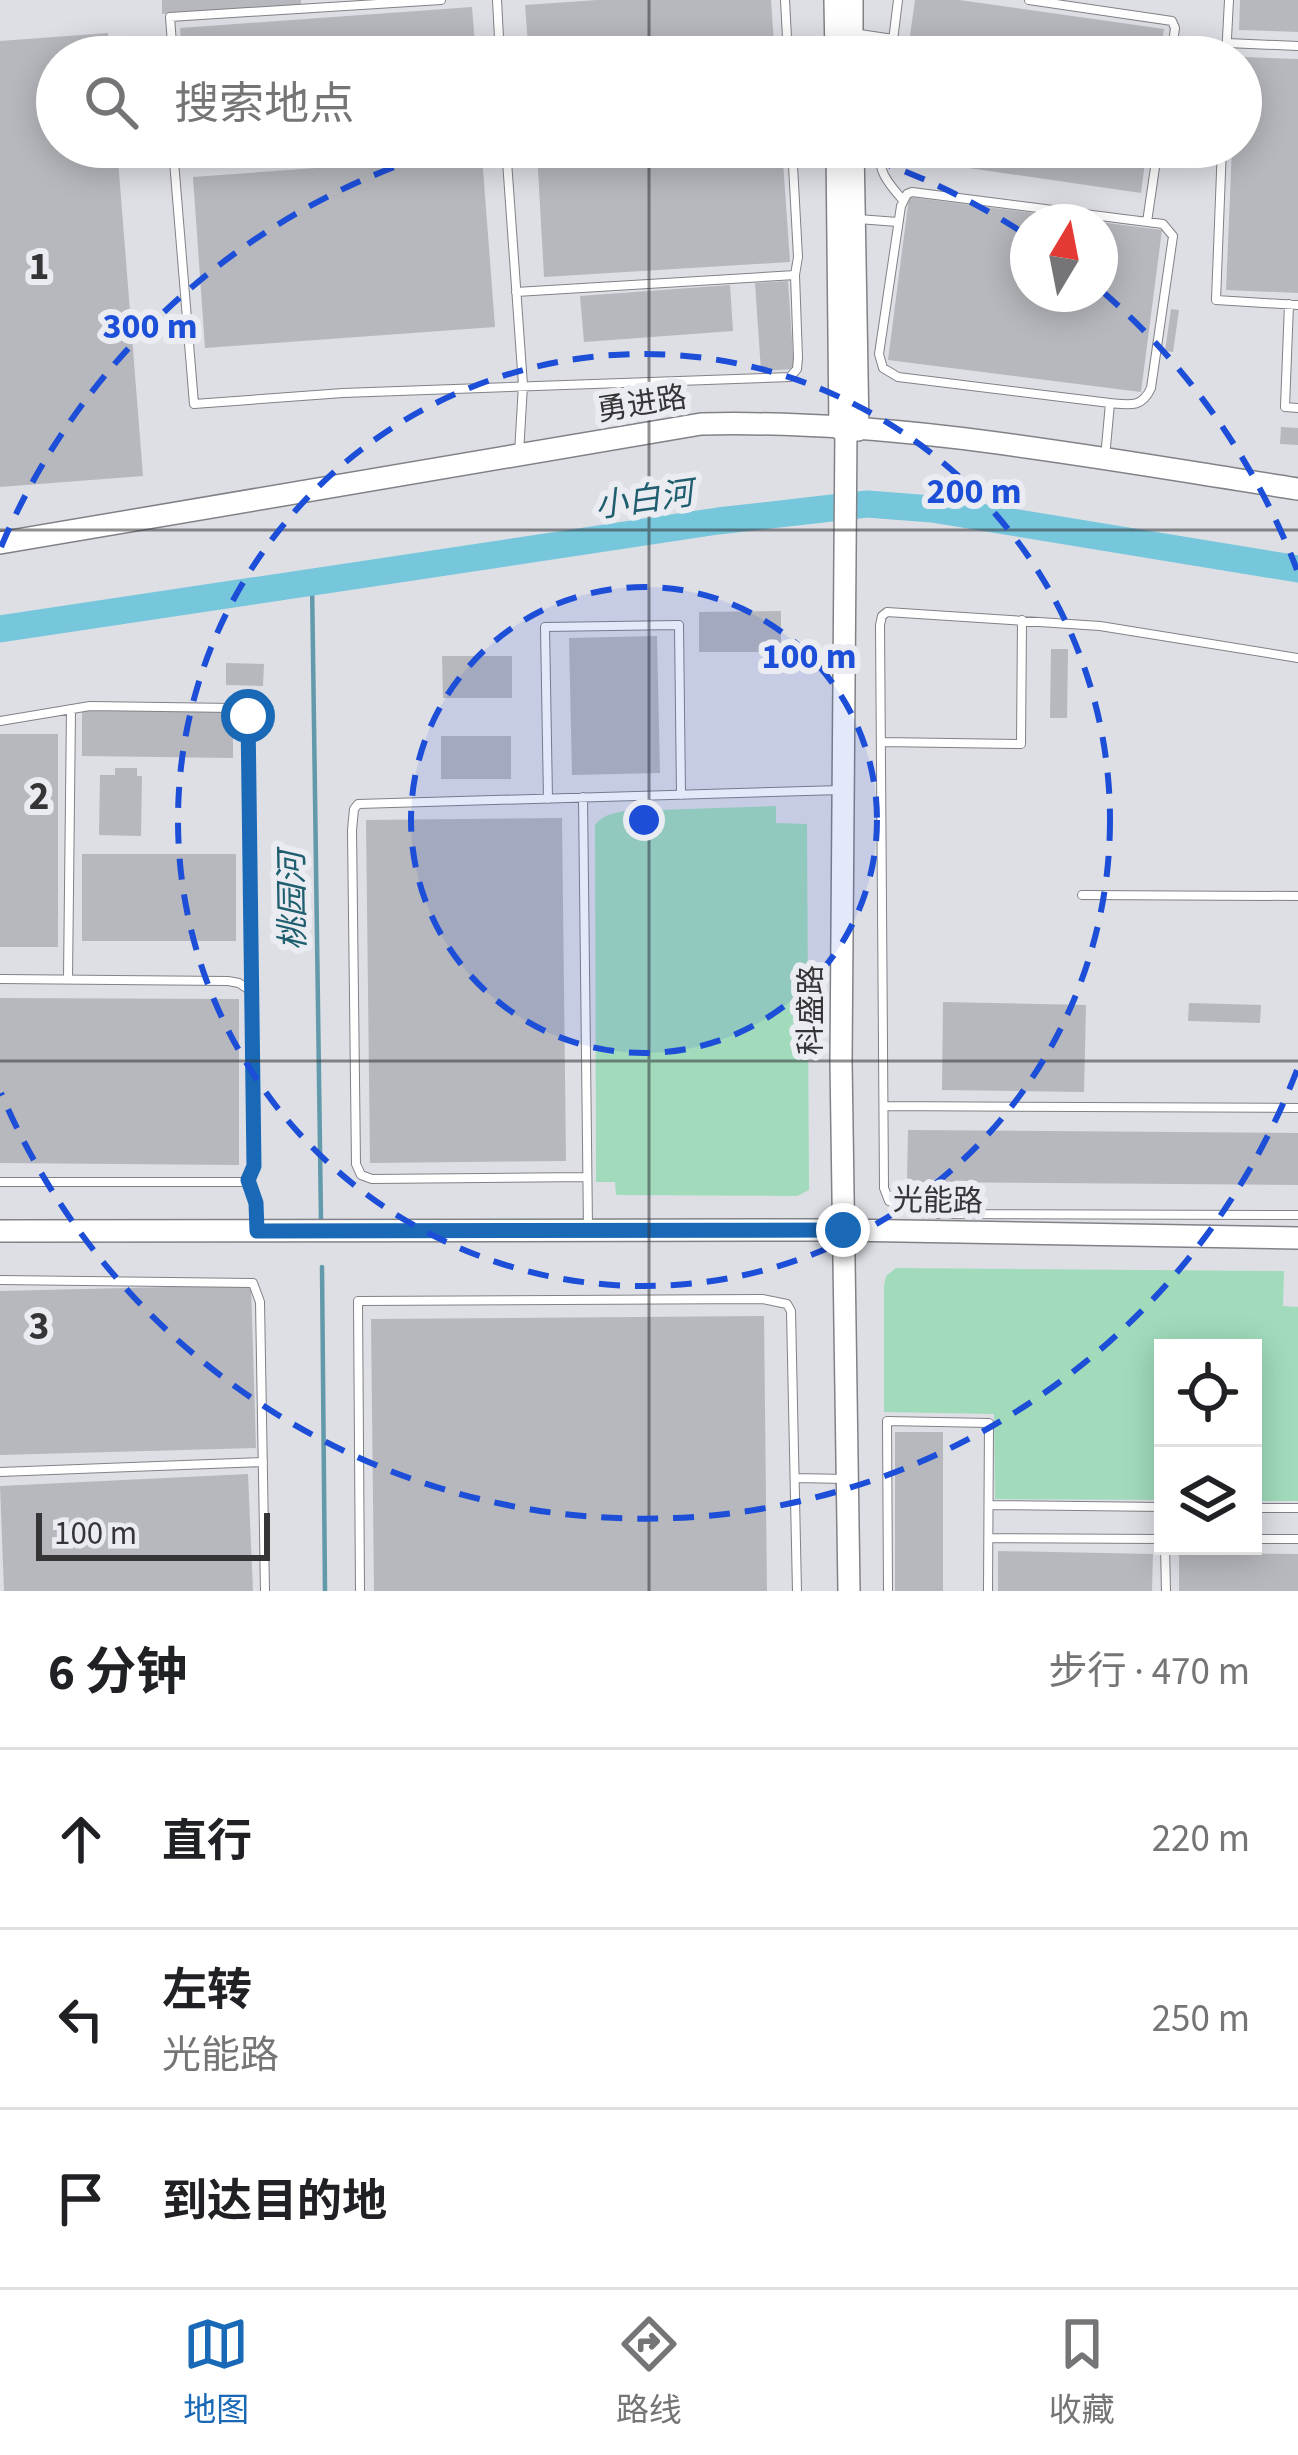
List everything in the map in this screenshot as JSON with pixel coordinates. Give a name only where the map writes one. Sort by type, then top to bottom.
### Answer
[{"type":"street","points":[[835,0],[836,36]]},
{"type":"street","points":[[852,0],[852,33]]},
{"type":"street","name":"科盛路","points":[[840,168],[846,219]]},
{"type":"street","name":"科盛路","points":[[849,1591],[842,790],[846,219],[851,168]]},
{"type":"street","name":"勇进路","points":[[0,543],[701,424],[980,440],[1298,489]]},
{"type":"street","name":"光能路","points":[[0,1231],[843,1230],[1298,1238]]},
{"type":"lane","points":[[171,36],[170,17],[441,0]]},
{"type":"lane","points":[[497,0],[499,36]]},
{"type":"lane","points":[[785,0],[787,36]]},
{"type":"lane","points":[[893,36],[898,0]]},
{"type":"lane","points":[[1029,0],[1172,21],[1174,36]]},
{"type":"lane","points":[[1227,36],[1229,0]]},
{"type":"lane","points":[[852,33],[872,36]]},
{"type":"lane","points":[[1262,44],[1298,46]]},
{"type":"lane","points":[[175,168],[194,404],[343,393],[790,377],[798,358],[793,168]]},
{"type":"lane","points":[[507,168],[523,385],[519,454]]},
{"type":"lane","points":[[880,168],[902,200]]},
{"type":"lane","points":[[1148,222],[1155,168]]},
{"type":"lane","points":[[1221,168],[1216,300],[1294,304],[1285,407],[1298,408]]},
{"type":"lane","points":[[912,192],[1163,224],[1173,236],[1155,374],[1146,398],[1134,406],[1110,404],[898,377],[883,368],[879,354],[902,200],[912,192]]},
{"type":"lane","points":[[846,219],[898,222]]},
{"type":"lane","points":[[516,292],[795,274]]},
{"type":"lane","points":[[1105,460],[1110,404]]},
{"type":"lane","points":[[1298,658],[1100,626],[887,612],[882,616],[884,1188],[889,1201],[914,1212],[1298,1215]]},
{"type":"lane","points":[[881,742],[1021,744],[1022,620]]},
{"type":"lane","points":[[548,799],[545,626],[679,625],[681,795]]},
{"type":"lane","points":[[0,722],[89,706],[234,708],[248,716],[254,1166],[248,1180],[256,1203],[257,1231]]},
{"type":"lane","points":[[68,980],[70,709]]},
{"type":"lane","points":[[587,1177],[372,1179],[361,1175],[356,1164],[354,809],[358,804],[842,790]]},
{"type":"lane","points":[[583,797],[588,1230]]},
{"type":"lane","points":[[1082,895],[1298,896]]},
{"type":"lane","points":[[0,979],[228,981],[253,992]]},
{"type":"lane","points":[[884,1106],[1298,1108]]},
{"type":"lane","points":[[0,1182],[248,1180]]},
{"type":"lane","points":[[0,1280],[254,1283],[260,1302],[266,1591]]},
{"type":"lane","points":[[360,1591],[358,1301],[762,1299],[787,1304],[791,1311],[796,1591]]},
{"type":"lane","points":[[888,1591],[887,1420],[989,1423],[988,1591]]},
{"type":"lane","points":[[0,1472],[263,1462]]},
{"type":"lane","points":[[796,1478],[848,1479]]},
{"type":"lane","points":[[988,1505],[1154,1507]]},
{"type":"lane","points":[[1262,1508],[1298,1508]]},
{"type":"lane","points":[[988,1538],[1154,1542]]},
{"type":"lane","points":[[1262,1539],[1298,1539]]},
{"type":"lane","points":[[1165,1555],[1166,1591]]},
{"type":"green space","points":[[776,806],[776,823],[807,824],[809,1190],[797,1196],[616,1195],[615,1182],[596,1182],[595,825],[625,811]]},
{"type":"green space","points":[[896,1268],[1284,1271],[1283,1306],[1298,1307],[1298,1501],[1262,1501],[1262,1339],[1154,1339],[1154,1500],[995,1499],[994,1414],[884,1412],[886,1276]]},
{"type":"building","points":[[162,0],[301,0],[301,6],[162,14]]},
{"type":"building","points":[[771,0],[774,36],[527,36],[525,5]]},
{"type":"building","points":[[915,0],[959,0],[1164,29],[1163,36],[910,36]]},
{"type":"building","points":[[1240,0],[1298,0],[1298,32],[1239,30]]},
{"type":"building","points":[[472,7],[474,36],[181,36],[180,28]]},
{"type":"building","points":[[36,38],[36,168],[119,168],[143,476],[0,487],[0,41]]},
{"type":"building","points":[[1262,58],[1298,59],[1298,293],[1226,290],[1231,168],[1262,168]]},
{"type":"building","points":[[317,168],[483,168],[495,327],[205,348],[193,177]]},
{"type":"building","points":[[538,168],[783,168],[790,262],[544,277]]},
{"type":"building","points":[[969,168],[1144,168],[1141,193]]},
{"type":"building","points":[[909,197],[1010,210],[1010,312],[1118,312],[1118,224],[1162,230],[1141,392],[888,360]]},
{"type":"building","points":[[788,281],[794,369],[761,371],[755,283]]},
{"type":"building","points":[[730,285],[733,331],[584,342],[580,296]]},
{"type":"building","points":[[1171,309],[1179,310],[1173,352],[1165,351]]},
{"type":"building","points":[[1281,427],[1298,428],[1298,445],[1280,444]]},
{"type":"building","points":[[781,611],[781,652],[699,652],[699,612]]},
{"type":"building","points":[[657,636],[660,773],[572,775],[569,638]]},
{"type":"building","points":[[1051,649],[1068,649],[1067,718],[1050,718]]},
{"type":"building","points":[[442,656],[512,656],[512,698],[443,698]]},
{"type":"building","points":[[226,663],[264,664],[263,686],[226,685]]},
{"type":"building","points":[[82,710],[233,712],[233,758],[82,756]]},
{"type":"building","points":[[0,734],[58,734],[58,947],[0,947]]},
{"type":"building","points":[[441,736],[511,736],[511,779],[441,779]]},
{"type":"building","points":[[115,768],[137,768],[137,776],[142,776],[141,836],[99,835],[100,775],[115,775]]},
{"type":"building","points":[[562,818],[566,1161],[370,1163],[366,820]]},
{"type":"building","points":[[82,854],[236,854],[236,941],[82,941]]},
{"type":"building","points":[[0,998],[239,999],[239,1165],[0,1163]]},
{"type":"building","points":[[943,1002],[1086,1005],[1084,1092],[942,1090]]},
{"type":"building","points":[[1189,1003],[1261,1005],[1260,1023],[1188,1021]]},
{"type":"building","points":[[908,1130],[1298,1133],[1298,1185],[907,1182]]},
{"type":"building","points":[[251,1285],[256,1448],[0,1455],[0,1291]]},
{"type":"building","points":[[764,1316],[767,1591],[374,1591],[371,1319]]},
{"type":"building","points":[[895,1432],[943,1432],[943,1591],[895,1591]]},
{"type":"building","points":[[248,1474],[253,1591],[4,1591],[0,1486]]},
{"type":"building","points":[[998,1551],[1153,1554],[1152,1591],[998,1591]]},
{"type":"building","points":[[1298,1554],[1298,1591],[1179,1591],[1179,1555]]},
{"type":"waterway","name":"小白河","points":[[0,629],[718,521],[867,504],[932,509],[1298,569]]},
{"type":"waterway","name":"桃园河","points":[[312,582],[321,1219]]},
{"type":"waterway","name":"桃园河","points":[[322,1267],[325,1591]]},
{"type":"route","points":[[248,716],[254,1166],[248,1180],[256,1203],[257,1231],[843,1230]]}]
